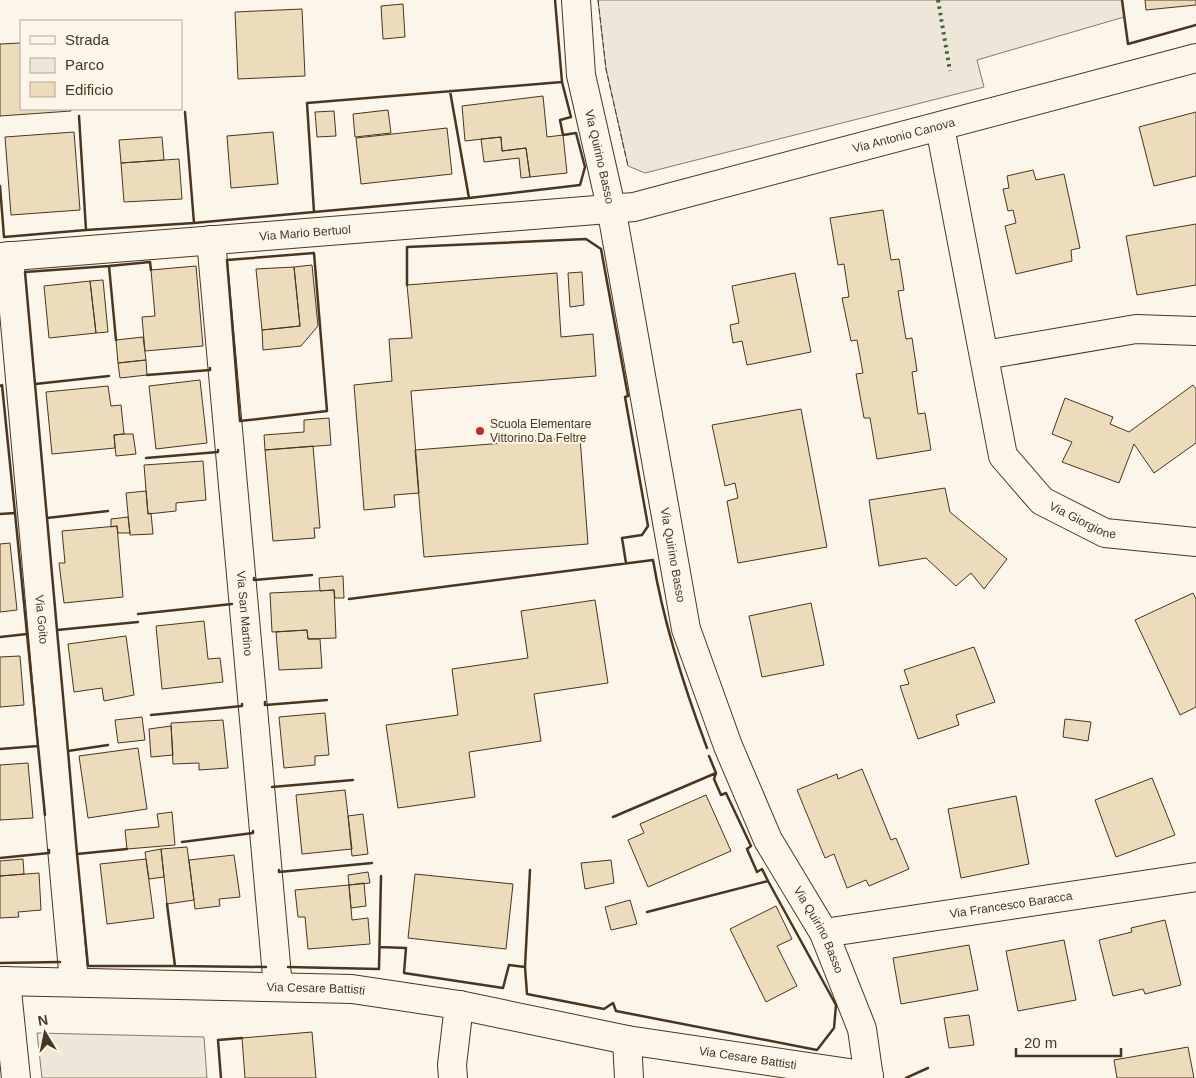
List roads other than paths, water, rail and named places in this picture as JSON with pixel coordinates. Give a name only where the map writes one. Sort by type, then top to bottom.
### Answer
[{"type":"street","name":"Via Quirino Basso","points":[[576,0],[581,75],[611,207],[686,628],[728,746],[768,840],[824,933],[862,1030],[869,1077]]},
{"type":"street","name":"Via Antonio Canova","points":[[611,207],[634,207],[1196,58]]},
{"type":"street","name":"Via Giorgione","points":[[940,127],[1003,456],[1042,502],[1104,533],[1196,542]]},
{"type":"street","name":"Via Mario Bertuol","points":[[4,256],[611,207]]},
{"type":"street","name":"Via San Martino","points":[[211,240],[278,987]]},
{"type":"street","name":"Via Goito","points":[[4,256],[74,982]]},
{"type":"street","points":[[985,355],[1136,329],[1196,331]]},
{"type":"street","name":"Via Francesco Baracca","points":[[824,933],[1196,877]]},
{"type":"street","points":[[3,981],[16,1078]]},
{"type":"street","name":"Via Cesare Battisti","points":[[3,981],[352,989],[459,1005],[627,1040],[869,1077]]},
{"type":"street","points":[[453,1078],[452,1066],[459,1005]]},
{"type":"street","points":[[627,1040],[630,1078]]},
{"type":"place","name":"Scuola Elementare Vittorino Da Feltre","points":[[480,431]]}]
